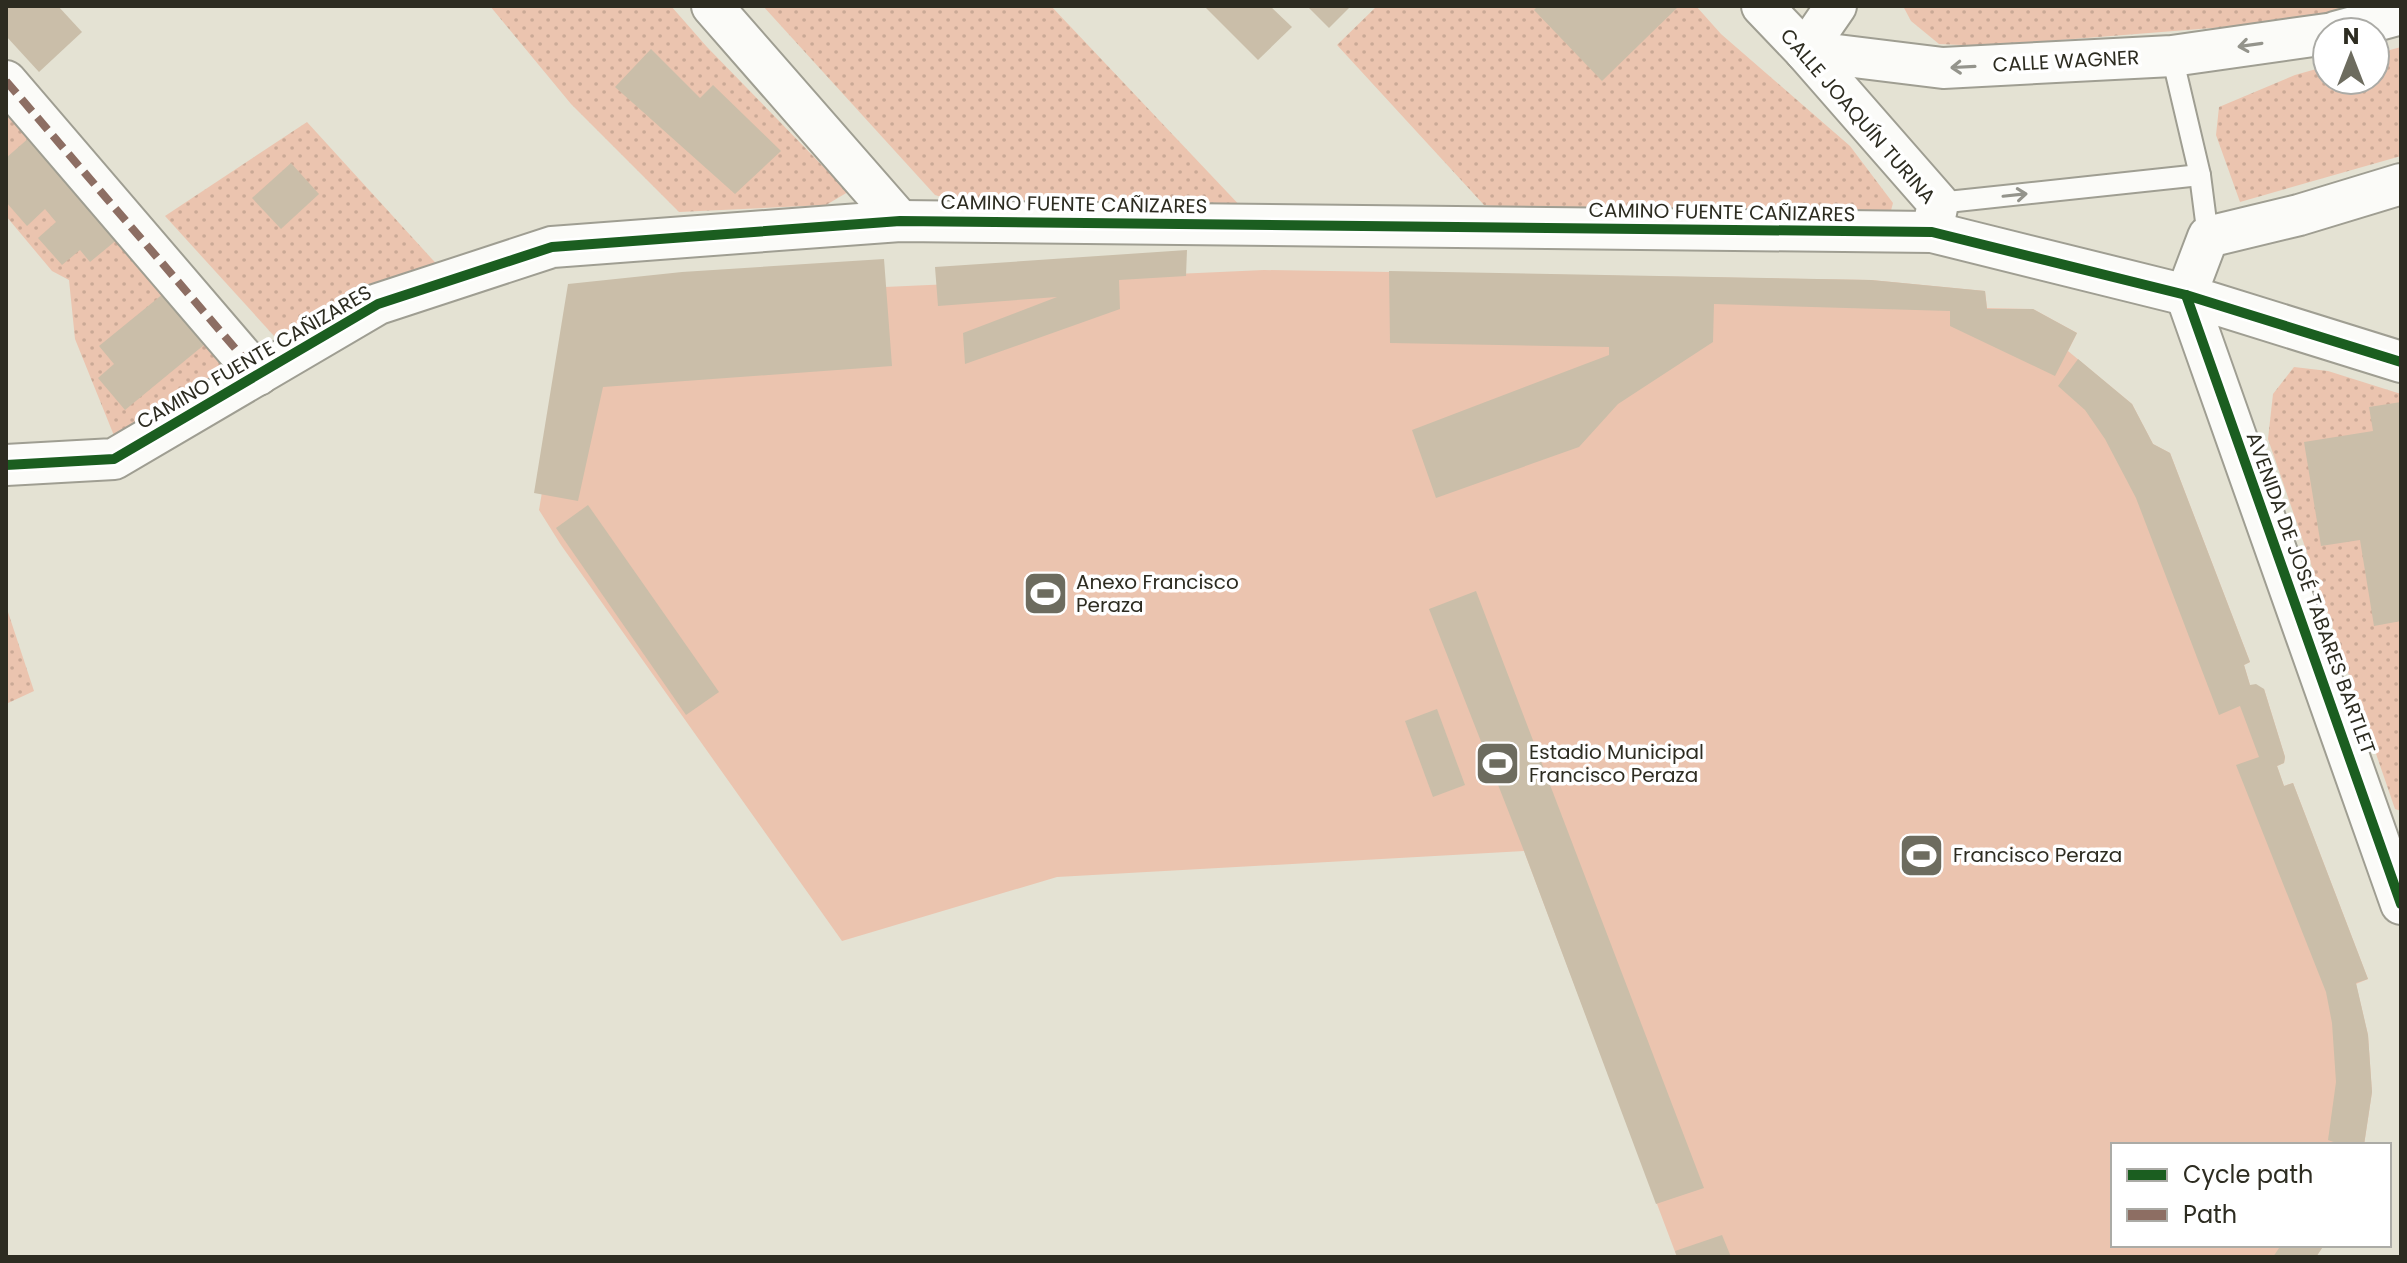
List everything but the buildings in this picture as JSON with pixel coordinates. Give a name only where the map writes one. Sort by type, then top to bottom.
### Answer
[{"type":"street","points":[[712,6],[900,221]]},
{"type":"street","name":"CALLE JOAQUÍN TURINA","points":[[1762,6],[1805,51],[1935,218]]},
{"type":"street","points":[[1805,51],[1836,6]]},
{"type":"street","name":"CALLE WAGNER","points":[[1805,51],[1943,68],[2172,56],[2311,36]]},
{"type":"street","points":[[6,81],[258,375]]},
{"type":"street","points":[[2186,295],[2208,237],[2299,215],[2401,184]]},
{"type":"street","name":"CAMINO FUENTE CAÑIZARES","points":[[6,465],[114,459],[378,304],[552,247],[900,221],[1935,218],[2401,362]]},
{"type":"street","name":"AVENIDA DE JOSÉ TABARES BARTLET","points":[[2186,295],[2391,844],[2401,904]]},
{"type":"lane","points":[[2172,56],[2200,175],[2208,237]]},
{"type":"lane","points":[[1935,218],[2200,175]]},
{"type":"shaded area","points":[[490,6],[671,6],[848,192],[826,205],[679,212],[571,104]]},
{"type":"shaded area","points":[[763,6],[1051,6],[1245,211],[967,205],[935,195]]},
{"type":"shaded area","points":[[1377,6],[1696,6],[1721,34],[1850,146],[1893,203],[1889,218],[1605,214],[1593,208],[1571,215],[1484,205],[1337,45]]},
{"type":"shaded area","points":[[1903,6],[2353,6],[2299,21],[1985,46],[1939,44],[1911,21]]},
{"type":"shaded area","points":[[2401,47],[2401,156],[2240,202],[2216,135],[2219,107],[2311,70],[2311,96],[2391,96],[2391,50]]},
{"type":"shaded area","points":[[6,95],[244,368],[117,443],[75,339],[69,280],[52,271],[6,216]]},
{"type":"shaded area","points":[[307,122],[442,270],[285,348],[165,216]]},
{"type":"shaded area","name":"Estadio Municipal Francisco Peraza","points":[[1264,270],[1871,280],[1985,291],[1987,308],[2033,309],[2077,333],[2068,351],[2132,404],[2153,444],[2170,453],[2250,662],[2244,665],[2250,685],[2264,689],[2285,757],[2284,763],[2277,766],[2284,786],[2293,783],[2368,979],[2356,984],[2368,1035],[2372,1092],[2364,1143],[2111,1143],[2111,1247],[2323,1247],[2316,1257],[1677,1257],[1524,851],[1057,877],[842,941],[539,510],[574,301]]},
{"type":"shaded area","points":[[2294,367],[2328,371],[2401,394],[2401,811],[2395,809],[2268,439],[2273,394]]},
{"type":"shaded area","points":[[6,606],[34,691],[6,704]]},
{"type":"marked path","points":[[6,81],[258,375]]},
{"type":"cycle path","points":[[6,465],[114,459],[378,304],[552,247],[900,221],[1932,232],[2186,295],[2401,362]]},
{"type":"cycle path","points":[[2186,295],[2401,904]]},
{"type":"place","name":"Anexo Francisco Peraza","points":[[1045,593]]},
{"type":"place","name":"Estadio Municipal Francisco Peraza","points":[[1498,764]]},
{"type":"place","name":"Francisco Peraza","points":[[1922,855]]}]
